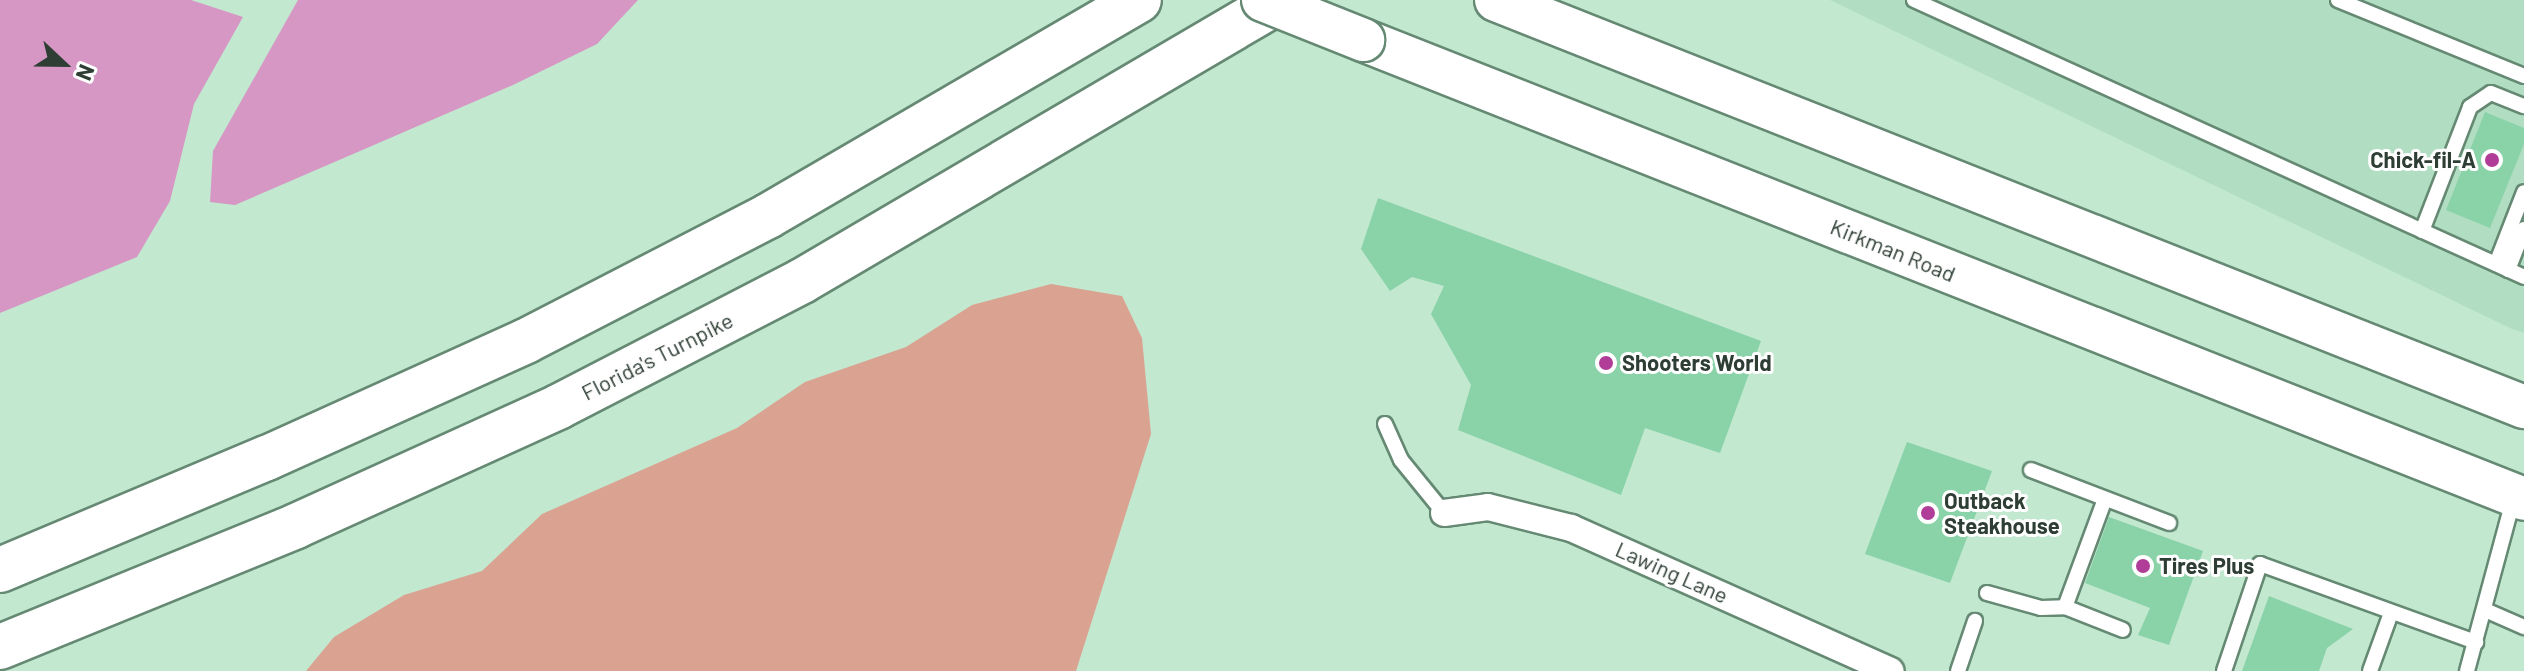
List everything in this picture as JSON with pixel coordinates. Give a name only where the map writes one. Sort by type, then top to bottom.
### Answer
[{"type":"highway","points":[[0,570],[267,458],[526,341],[768,216],[1139,0]]},
{"type":"highway","name":"Florida's Turnpike","points":[[0,647],[296,526],[558,407],[802,281],[1281,0]]},
{"type":"main road","name":"Kirkman Road","points":[[1263,0],[2519,497]]},
{"type":"main road","points":[[1496,0],[2524,407]]},
{"type":"street","name":"Lawing Lane","points":[[1444,513],[1488,507],[1571,528],[1891,671]]},
{"type":"lane","points":[[1914,0],[2524,277]]},
{"type":"lane","points":[[2338,0],[2524,76]]},
{"type":"lane","points":[[2422,231],[2470,107],[2491,93],[2524,106]]},
{"type":"lane","points":[[2502,267],[2524,192]]},
{"type":"lane","points":[[2502,267],[2524,229]]},
{"type":"lane","points":[[1385,424],[1401,460],[1444,513]]},
{"type":"lane","points":[[2031,470],[2169,523]]},
{"type":"lane","points":[[2467,671],[2519,497]]},
{"type":"lane","points":[[2065,607],[2105,499]]},
{"type":"lane","points":[[2224,671],[2260,564],[2476,642]]},
{"type":"lane","points":[[1987,593],[2041,608],[2065,607],[2123,630]]},
{"type":"lane","points":[[2485,610],[2524,627]]},
{"type":"lane","points":[[2370,671],[2391,613]]},
{"type":"lane","points":[[1958,671],[1975,621]]},
{"type":"shaded area","points":[[0,0],[191,0],[243,17],[194,104],[170,201],[137,257],[0,313]]},
{"type":"shaded area","points":[[298,0],[638,0],[597,44],[513,85],[235,205],[210,202],[213,151]]},
{"type":"shaded area","points":[[1830,0],[2524,0],[2524,333],[2512,329]]},
{"type":"shaded area","points":[[1051,284],[1122,296],[1142,338],[1151,434],[1076,671],[306,671],[334,637],[404,595],[482,571],[542,514],[737,428],[805,382],[906,347],[972,305]]},
{"type":"building","name":"Chick-fil-A","points":[[2485,112],[2524,128],[2524,144],[2490,228],[2446,210]]},
{"type":"building","name":"Shooters World","points":[[1378,198],[1761,341],[1720,453],[1645,428],[1621,495],[1458,430],[1471,385],[1431,314],[1444,286],[1412,277],[1390,291],[1361,249]]},
{"type":"building","name":"Outback Steakhouse","points":[[1907,442],[1992,471],[1950,583],[1865,554]]},
{"type":"building","name":"Tires Plus","points":[[2109,517],[2203,551],[2169,645],[2138,635],[2150,608],[2085,583]]},
{"type":"building","points":[[2269,596],[2353,629],[2327,648],[2319,671],[2242,671]]},
{"type":"place","name":"Chick-fil-A","points":[[2492,160]]},
{"type":"place","name":"Shooters World","points":[[1606,363]]},
{"type":"place","name":"Outback Steakhouse","points":[[1928,513]]},
{"type":"place","name":"Tires Plus","points":[[2143,566]]}]
